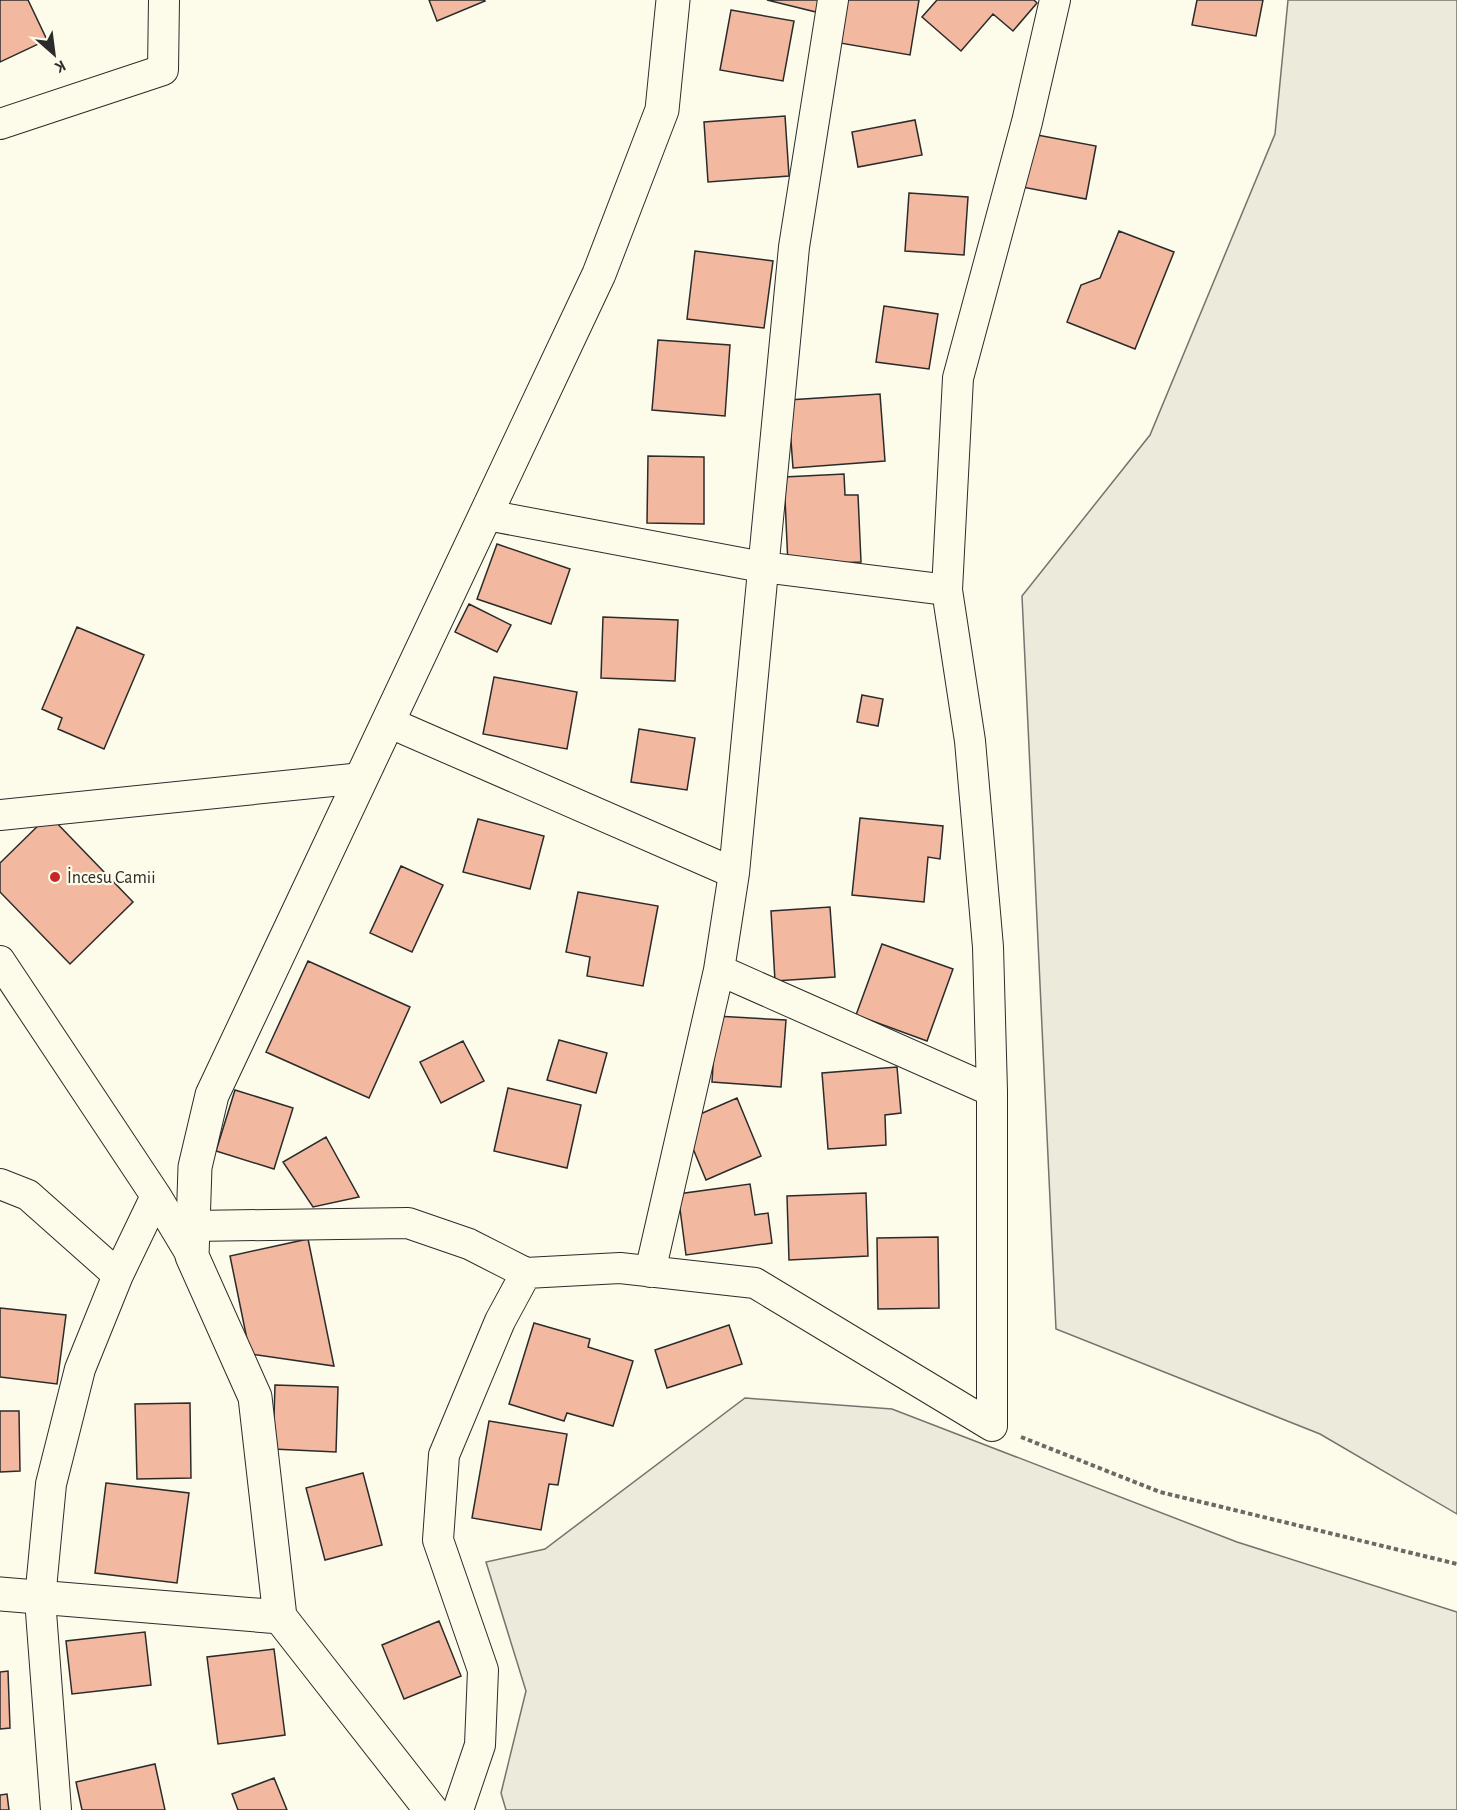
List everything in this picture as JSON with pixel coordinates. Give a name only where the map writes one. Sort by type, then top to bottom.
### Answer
[{"type":"street","points":[[0,124],[163,70],[164,0]]},
{"type":"street","points":[[193,1241],[195,1167],[212,1095],[599,274],[662,110],[673,0]]},
{"type":"street","points":[[650,1272],[719,970],[734,873],[794,247],[833,0]]},
{"type":"street","points":[[992,1426],[992,1091],[988,947],[970,741],[947,590],[958,378],[1027,122],[1055,0]]},
{"type":"street","points":[[487,515],[762,567],[947,590]]},
{"type":"street","points":[[388,722],[734,873]]},
{"type":"street","points":[[0,815],[362,778]]},
{"type":"street","points":[[0,961],[156,1196],[193,1241],[255,1397],[280,1617],[431,1810]]},
{"type":"street","points":[[719,970],[992,1091]]},
{"type":"street","points":[[0,1184],[28,1195],[118,1275]]},
{"type":"street","points":[[56,1810],[40,1599],[51,1484],[80,1369],[118,1275],[156,1196]]},
{"type":"street","points":[[193,1241],[408,1223],[469,1244],[526,1273],[620,1268],[755,1283],[992,1426]]},
{"type":"street","points":[[458,1810],[480,1745],[483,1670],[438,1540],[444,1455],[500,1321],[526,1273]]},
{"type":"street","points":[[0,1594],[280,1617]]},
{"type":"path","points":[[992,1426],[1161,1492],[1457,1564]]},
{"type":"shaded area","points":[[1288,0],[1457,0],[1457,1514],[1320,1434],[1056,1329],[1022,596],[1150,435],[1275,134]]},
{"type":"shaded area","points":[[745,1398],[892,1409],[1237,1542],[1457,1612],[1457,1810],[506,1810],[501,1793],[526,1691],[486,1562],[545,1549]]},
{"type":"building","points":[[0,0],[28,0],[47,40],[0,62]]},
{"type":"building","points":[[429,0],[484,0],[485,1],[437,21]]},
{"type":"building","points":[[767,0],[823,0],[820,13]]},
{"type":"building","points":[[841,0],[919,0],[910,55],[834,42]]},
{"type":"building","points":[[937,0],[1034,0],[1037,3],[1013,31],[993,14],[961,51],[922,17]]},
{"type":"building","points":[[1197,0],[1263,0],[1256,36],[1192,25]]},
{"type":"building","points":[[731,10],[794,21],[783,81],[720,70]]},
{"type":"building","points":[[785,116],[789,176],[708,182],[704,122]]},
{"type":"building","points":[[915,120],[922,155],[858,167],[852,132]]},
{"type":"building","points":[[1032,134],[1096,146],[1086,199],[1022,187]]},
{"type":"building","points":[[909,193],[968,197],[964,255],[905,251]]},
{"type":"building","points":[[1119,231],[1174,252],[1135,349],[1067,322],[1081,285],[1100,278]]},
{"type":"building","points":[[695,251],[773,261],[764,328],[687,319]]},
{"type":"building","points":[[884,306],[938,314],[929,369],[876,362]]},
{"type":"building","points":[[658,340],[730,345],[725,416],[652,410]]},
{"type":"building","points":[[880,394],[885,461],[793,468],[788,400]]},
{"type":"building","points":[[648,456],[704,457],[704,524],[647,523]]},
{"type":"building","points":[[844,474],[845,495],[858,495],[861,562],[788,565],[784,477]]},
{"type":"building","points":[[497,544],[570,569],[551,624],[477,599]]},
{"type":"building","points":[[469,604],[511,625],[497,652],[455,632]]},
{"type":"building","points":[[603,617],[678,620],[675,681],[601,678]]},
{"type":"building","points":[[77,627],[144,655],[104,749],[58,729],[62,718],[42,709]]},
{"type":"building","points":[[494,677],[577,692],[567,749],[483,734]]},
{"type":"building","points":[[862,695],[883,699],[878,726],[857,722]]},
{"type":"building","points":[[639,729],[695,738],[687,790],[631,782]]},
{"type":"building","name":"İncesu Camii","points":[[49,815],[133,902],[70,964],[0,892],[0,863]]},
{"type":"building","points":[[860,818],[943,826],[940,859],[928,857],[924,902],[852,895]]},
{"type":"building","points":[[478,819],[544,836],[530,889],[463,872]]},
{"type":"building","points":[[401,866],[443,885],[412,952],[370,933]]},
{"type":"building","points":[[578,892],[658,906],[643,986],[587,976],[590,957],[566,952]]},
{"type":"building","points":[[830,907],[835,977],[775,981],[771,911]]},
{"type":"building","points":[[882,944],[953,969],[927,1041],[856,1015]]},
{"type":"building","points":[[308,961],[410,1007],[369,1098],[266,1052]]},
{"type":"building","points":[[716,1016],[786,1020],[781,1087],[712,1082]]},
{"type":"building","points":[[559,1040],[607,1053],[596,1093],[547,1080]]},
{"type":"building","points":[[463,1041],[484,1081],[441,1103],[420,1062]]},
{"type":"building","points":[[897,1067],[901,1113],[885,1115],[886,1145],[828,1149],[822,1073]]},
{"type":"building","points":[[508,1088],[581,1105],[567,1168],[494,1151]]},
{"type":"building","points":[[235,1090],[293,1108],[274,1169],[216,1151]]},
{"type":"building","points":[[737,1098],[761,1156],[706,1180],[682,1122]]},
{"type":"building","points":[[326,1137],[359,1197],[313,1207],[283,1162]]},
{"type":"building","points":[[750,1184],[755,1215],[768,1213],[772,1243],[686,1255],[678,1194]]},
{"type":"building","points":[[866,1193],[868,1256],[789,1260],[787,1196]]},
{"type":"building","points":[[938,1237],[939,1308],[878,1309],[877,1238]]},
{"type":"building","points":[[308,1239],[334,1366],[250,1354],[230,1256]]},
{"type":"building","points":[[0,1308],[66,1315],[57,1384],[0,1377]]},
{"type":"building","points":[[534,1323],[590,1339],[588,1347],[633,1361],[613,1426],[567,1413],[564,1421],[509,1404]]},
{"type":"building","points":[[729,1325],[742,1364],[667,1388],[655,1350]]},
{"type":"building","points":[[275,1385],[338,1387],[336,1452],[273,1449]]},
{"type":"building","points":[[190,1403],[191,1478],[137,1479],[135,1404]]},
{"type":"building","points":[[0,1411],[19,1411],[20,1471],[0,1472]]},
{"type":"building","points":[[489,1421],[567,1434],[558,1485],[549,1484],[541,1530],[472,1518]]},
{"type":"building","points":[[363,1473],[382,1545],[325,1560],[306,1488]]},
{"type":"building","points":[[106,1483],[189,1493],[177,1583],[95,1573]]},
{"type":"building","points":[[439,1621],[461,1676],[404,1699],[382,1645]]},
{"type":"building","points":[[145,1632],[151,1685],[72,1694],[66,1641]]},
{"type":"building","points":[[274,1649],[285,1735],[218,1744],[207,1657]]},
{"type":"building","points":[[8,1671],[10,1728],[0,1729],[0,1672]]},
{"type":"building","points":[[155,1764],[165,1810],[82,1810],[76,1782]]},
{"type":"building","points":[[274,1778],[287,1810],[238,1810],[232,1794]]},
{"type":"building","points":[[7,1794],[9,1810],[0,1810],[0,1795]]},
{"type":"place","name":"İncesu Camii","points":[[55,877]]}]
